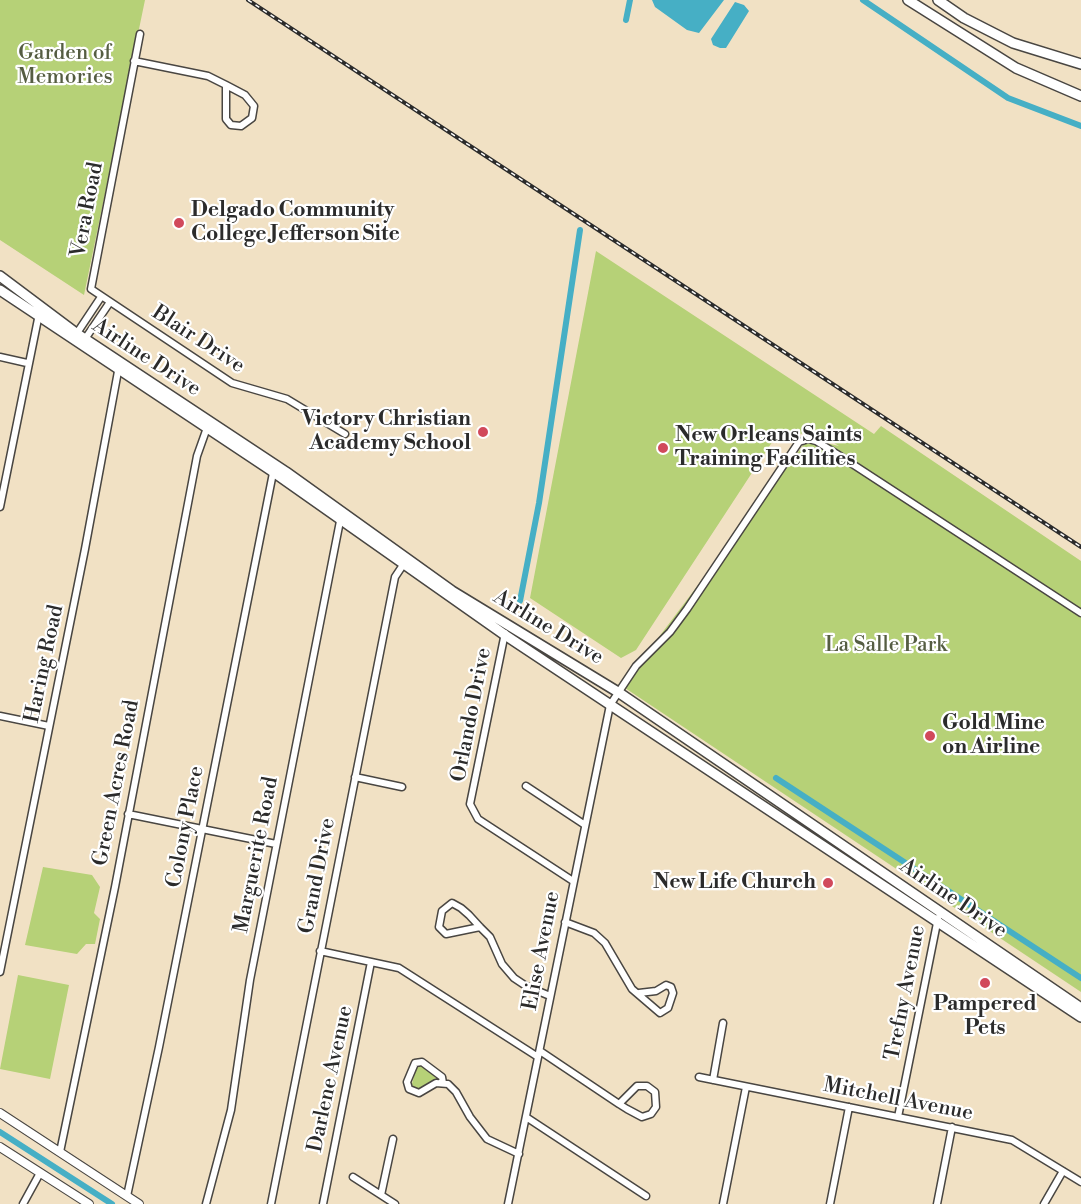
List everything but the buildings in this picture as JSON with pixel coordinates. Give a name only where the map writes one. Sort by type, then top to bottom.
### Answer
[{"type":"highway","points":[[908,0],[1016,68],[1081,96]]},
{"type":"highway","points":[[938,0],[1013,43],[1081,64]]},
{"type":"highway","name":"Airline Drive","points":[[0,276],[40,312]]},
{"type":"highway","name":"Airline Drive","points":[[0,290],[40,312],[274,468],[505,635],[1081,1017]]},
{"type":"highway","name":"Airline Drive","points":[[405,561],[618,692],[1081,1008]]},
{"type":"highway","points":[[745,794],[753,784]]},
{"type":"main road","points":[[2,1115],[139,1204]]},
{"type":"main road","points":[[0,1147],[89,1204]]},
{"type":"street","name":"Vera Road","points":[[101,297],[91,289],[91,283],[140,34]]},
{"type":"street","points":[[134,61],[208,76],[226,85],[245,95],[254,106],[252,118],[240,126],[231,125],[226,119],[226,85]]},
{"type":"street","points":[[79,339],[101,297]]},
{"type":"street","name":"Blair Drive","points":[[101,297],[232,383],[287,399],[345,434]]},
{"type":"street","points":[[79,339],[110,302]]},
{"type":"street","points":[[0,507],[27,363],[40,312]]},
{"type":"street","points":[[0,357],[27,363]]},
{"type":"street","name":"Haring Road","points":[[0,972],[86,549],[119,366]]},
{"type":"street","name":"Green Acres Road","points":[[60,1152],[197,456],[208,425]]},
{"type":"street","name":"Elise Avenue","points":[[509,1202],[610,705],[645,655],[670,632],[794,447],[799,442],[808,439],[837,454],[1081,613]]},
{"type":"street","name":"Colony Place","points":[[127,1196],[159,1047],[274,468]]},
{"type":"street","name":"Marguerite Road","points":[[206,1204],[231,1110],[250,980],[341,515]]},
{"type":"street","name":"Grand Drive","points":[[271,1204],[395,577],[405,561]]},
{"type":"street","name":"Orlando Drive","points":[[508,624],[470,804],[478,819],[573,881]]},
{"type":"street","points":[[0,717],[49,726]]},
{"type":"street","points":[[355,777],[402,787]]},
{"type":"street","points":[[526,786],[585,825]]},
{"type":"street","points":[[128,814],[276,844]]},
{"type":"street","points":[[480,927],[446,934],[439,927],[442,911],[452,903],[461,908],[480,927],[490,937],[502,964],[514,978],[550,996]]},
{"type":"street","name":"Trefny Avenue","points":[[898,1117],[936,922],[942,913]]},
{"type":"street","points":[[565,921],[594,933],[605,943],[614,955],[624,976],[646,1004],[660,1013],[668,1008],[673,993],[671,987],[666,985],[656,991],[639,993]]},
{"type":"street","points":[[320,951],[399,968],[619,1104],[642,1117],[651,1114],[656,1107],[655,1092],[647,1086],[637,1086],[619,1104]]},
{"type":"street","name":"Darlene Avenue","points":[[323,1204],[371,962]]},
{"type":"street","points":[[713,1080],[723,1023]]},
{"type":"street","points":[[443,1083],[442,1077],[422,1062],[415,1063],[407,1082],[409,1089],[419,1093],[436,1083],[443,1083],[456,1092],[470,1117],[487,1138],[519,1154]]},
{"type":"street","name":"Mitchell Avenue","points":[[699,1077],[1012,1140],[1081,1182]]},
{"type":"street","points":[[723,1204],[746,1087]]},
{"type":"street","points":[[830,1204],[849,1107]]},
{"type":"street","points":[[526,1117],[646,1196]]},
{"type":"street","points":[[937,1204],[952,1127]]},
{"type":"street","points":[[381,1195],[393,1139]]},
{"type":"street","points":[[1044,1204],[1064,1170]]},
{"type":"street","points":[[23,1204],[40,1173]]},
{"type":"street","points":[[353,1177],[395,1204]]},
{"type":"street","points":[[509,1202],[517,1204]]},
{"type":"green space","name":"Garden of Memories","points":[[0,0],[145,0],[84,295],[0,240]]},
{"type":"green space","name":"La Salle Park","points":[[596,251],[874,434],[881,426],[1081,561],[1081,992],[622,686],[808,439],[839,446],[818,433],[807,431],[792,438],[780,430],[636,650],[621,658],[530,598]]},
{"type":"green space","points":[[43,867],[92,875],[100,887],[94,913],[100,919],[95,944],[86,944],[77,954],[25,945]]},
{"type":"green space","points":[[18,975],[69,985],[50,1079],[0,1069]]},
{"type":"green space","points":[[419,1065],[425,1067],[437,1079],[418,1090],[414,1089],[412,1084]]},
{"type":"water","points":[[652,0],[724,0],[699,33],[687,30],[655,7]]},
{"type":"water","points":[[735,2],[744,5],[749,11],[726,48],[720,48],[713,45],[711,39]]},
{"type":"waterway","points":[[626,20],[630,0]]},
{"type":"waterway","points":[[863,0],[1008,98],[1081,126]]},
{"type":"waterway","points":[[520,601],[539,503],[580,230]]},
{"type":"waterway","points":[[776,778],[1081,978]]},
{"type":"waterway","points":[[0,1132],[112,1204]]},
{"type":"railway","points":[[248,0],[1081,547]]},
{"type":"place","name":"Delgado Community College Jefferson Site","points":[[179,223]]},
{"type":"place","name":"Victory Christian Academy School","points":[[483,432]]},
{"type":"place","name":"New Orleans Saints Training Facilities","points":[[663,448]]},
{"type":"place","name":"Gold Mine on Airline","points":[[930,736]]},
{"type":"place","name":"New Life Church","points":[[828,883]]},
{"type":"place","name":"Pampered Pets","points":[[985,983]]}]
